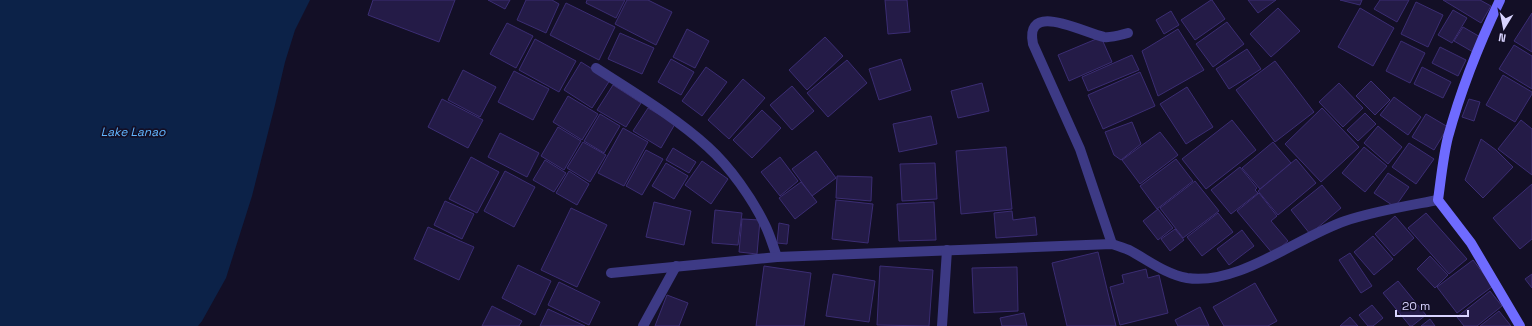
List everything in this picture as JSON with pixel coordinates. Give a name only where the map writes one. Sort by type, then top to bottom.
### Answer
[{"type":"street","points":[[1500,0],[1475,57],[1458,103],[1448,138],[1438,200],[1471,243],[1520,326]]},
{"type":"street","points":[[1112,244],[1080,149],[1033,44],[1032,31],[1035,24],[1040,19],[1047,18],[1064,21],[1103,37],[1128,33]]},
{"type":"street","points":[[596,68],[640,97],[708,147],[727,168],[752,201],[766,226],[777,257]]},
{"type":"street","points":[[611,273],[777,257],[1112,244],[1130,251],[1172,274],[1186,278],[1204,279],[1225,275],[1257,263],[1318,232],[1346,221],[1438,200]]},
{"type":"street","points":[[942,326],[947,250]]},
{"type":"street","points":[[642,326],[676,266]]},
{"type":"water","name":"Lake Lanao","points":[[0,0],[310,0],[295,30],[285,62],[252,196],[226,278],[198,326],[0,326]]},
{"type":"building","points":[[373,0],[455,0],[439,42],[368,15]]},
{"type":"building","points":[[488,0],[510,0],[505,9]]},
{"type":"building","points":[[526,0],[552,0],[559,4],[546,33],[517,20]]},
{"type":"building","points":[[587,0],[625,0],[616,18],[586,3]]},
{"type":"building","points":[[627,0],[648,0],[672,12],[656,45],[615,24]]},
{"type":"building","points":[[885,0],[907,0],[910,32],[888,34]]},
{"type":"building","points":[[1211,0],[1225,19],[1195,40],[1181,20]]},
{"type":"building","points":[[1248,0],[1276,0],[1258,13]]},
{"type":"building","points":[[1340,0],[1362,0],[1360,5]]},
{"type":"building","points":[[1380,0],[1409,0],[1397,22],[1374,9]]},
{"type":"building","points":[[1443,0],[1480,0],[1491,6],[1481,23]]},
{"type":"building","points":[[1416,2],[1443,15],[1428,47],[1401,34]]},
{"type":"building","points":[[566,3],[615,27],[599,60],[550,35]]},
{"type":"building","points":[[1278,8],[1300,31],[1271,57],[1250,34]]},
{"type":"building","points":[[1360,8],[1394,28],[1373,66],[1338,47]]},
{"type":"building","points":[[1453,10],[1467,18],[1452,43],[1438,35]]},
{"type":"building","points":[[1171,11],[1179,25],[1164,34],[1156,20]]},
{"type":"building","points":[[1532,13],[1532,52],[1514,41]]},
{"type":"building","points":[[1227,22],[1244,44],[1213,67],[1196,44]]},
{"type":"building","points":[[507,23],[533,36],[516,68],[490,54]]},
{"type":"building","points":[[1463,27],[1482,38],[1473,52],[1454,41]]},
{"type":"building","points":[[687,29],[709,41],[695,68],[673,57]]},
{"type":"building","points":[[1178,29],[1204,70],[1158,96],[1142,51]]},
{"type":"building","points":[[620,33],[654,48],[642,74],[608,59]]},
{"type":"building","points":[[825,37],[843,56],[807,90],[789,70]]},
{"type":"building","points":[[1101,37],[1112,62],[1069,81],[1058,55]]},
{"type":"building","points":[[535,39],[576,61],[559,92],[519,70]]},
{"type":"building","points":[[1401,41],[1425,53],[1410,83],[1386,71]]},
{"type":"building","points":[[1514,45],[1532,56],[1532,89],[1499,69]]},
{"type":"building","points":[[1440,47],[1466,60],[1458,76],[1432,63]]},
{"type":"building","points":[[1247,49],[1261,69],[1229,89],[1216,69]]},
{"type":"building","points":[[1132,55],[1139,70],[1088,91],[1082,77]]},
{"type":"building","points":[[671,59],[694,72],[681,95],[658,82]]},
{"type":"building","points":[[901,59],[911,90],[879,100],[869,69]]},
{"type":"building","points":[[847,60],[867,83],[828,117],[807,93]]},
{"type":"building","points":[[1275,61],[1314,112],[1275,142],[1236,90]]},
{"type":"building","points":[[581,62],[610,80],[592,108],[564,90]]},
{"type":"building","points":[[706,67],[727,82],[702,116],[682,101]]},
{"type":"building","points":[[1422,67],[1451,82],[1443,98],[1414,84]]},
{"type":"building","points":[[463,70],[496,87],[480,117],[448,100]]},
{"type":"building","points":[[514,71],[549,89],[533,120],[498,102]]},
{"type":"building","points":[[1140,72],[1155,106],[1103,129],[1088,95]]},
{"type":"building","points":[[1503,75],[1532,92],[1515,122],[1486,105]]},
{"type":"building","points":[[743,79],[765,98],[729,139],[708,120]]},
{"type":"building","points":[[1371,81],[1390,100],[1375,115],[1356,96]]},
{"type":"building","points":[[982,83],[989,111],[958,118],[951,91]]},
{"type":"building","points":[[1339,83],[1363,108],[1343,127],[1319,102]]},
{"type":"building","points":[[613,85],[641,103],[626,127],[597,110]]},
{"type":"building","points":[[792,86],[814,111],[792,130],[770,105]]},
{"type":"building","points":[[1187,87],[1213,127],[1186,144],[1160,104]]},
{"type":"building","points":[[568,96],[598,114],[582,140],[553,122]]},
{"type":"building","points":[[1394,97],[1421,117],[1408,135],[1380,115]]},
{"type":"building","points":[[442,99],[483,120],[468,148],[428,127]]},
{"type":"building","points":[[1469,99],[1480,102],[1474,121],[1462,117]]},
{"type":"building","points":[[648,108],[675,124],[661,148],[633,131]]},
{"type":"building","points":[[1322,108],[1359,147],[1321,182],[1285,144]]},
{"type":"building","points":[[762,110],[781,128],[752,158],[733,140]]},
{"type":"building","points":[[1365,113],[1376,124],[1358,141],[1347,130]]},
{"type":"building","points":[[600,114],[620,126],[604,153],[584,141]]},
{"type":"building","points":[[1426,114],[1448,127],[1434,150],[1412,137]]},
{"type":"building","points":[[931,116],[937,144],[899,152],[893,124]]},
{"type":"building","points":[[1232,120],[1256,150],[1206,189],[1182,159]]},
{"type":"building","points":[[1521,120],[1532,129],[1532,175],[1498,149]]},
{"type":"building","points":[[1132,122],[1141,144],[1121,160],[1114,155],[1105,132]]},
{"type":"building","points":[[1378,126],[1402,147],[1388,164],[1364,143]]},
{"type":"building","points":[[558,127],[581,141],[564,170],[541,156]]},
{"type":"building","points":[[623,128],[648,142],[624,186],[598,173]]},
{"type":"building","points":[[1160,132],[1178,155],[1140,184],[1122,160]]},
{"type":"building","points":[[500,133],[539,153],[527,177],[488,157]]},
{"type":"building","points":[[1481,139],[1496,150],[1513,167],[1483,198],[1465,180]]},
{"type":"building","points":[[583,142],[606,155],[590,182],[567,168]]},
{"type":"building","points":[[1273,142],[1291,163],[1260,189],[1242,168]]},
{"type":"building","points":[[1409,143],[1434,159],[1416,184],[1392,167]]},
{"type":"building","points":[[1006,147],[1012,209],[961,214],[956,151]]},
{"type":"building","points":[[1364,147],[1387,166],[1365,192],[1342,173]]},
{"type":"building","points":[[673,148],[696,162],[689,173],[666,160]]},
{"type":"building","points":[[646,150],[663,159],[642,195],[626,186]]},
{"type":"building","points":[[816,151],[836,178],[812,196],[792,169]]},
{"type":"building","points":[[471,157],[499,172],[477,213],[449,199]]},
{"type":"building","points":[[780,157],[798,181],[780,196],[761,172]]},
{"type":"building","points":[[1176,159],[1193,181],[1157,209],[1140,186]]},
{"type":"building","points":[[1296,159],[1316,183],[1278,215],[1258,191]]},
{"type":"building","points":[[545,160],[566,173],[554,192],[533,180]]},
{"type":"building","points":[[702,161],[728,179],[711,204],[685,185]]},
{"type":"building","points":[[666,163],[688,176],[674,199],[652,186]]},
{"type":"building","points":[[935,163],[937,199],[902,201],[900,164]]},
{"type":"building","points":[[1240,167],[1257,188],[1255,190],[1258,193],[1231,214],[1211,190]]},
{"type":"building","points":[[505,171],[535,187],[514,227],[484,211]]},
{"type":"building","points":[[569,171],[589,184],[577,205],[556,193]]},
{"type":"building","points":[[1388,173],[1409,187],[1395,207],[1374,193]]},
{"type":"building","points":[[837,176],[872,177],[871,201],[836,198]]},
{"type":"building","points":[[1195,181],[1219,211],[1183,238],[1160,208]]},
{"type":"building","points":[[801,182],[817,202],[795,219],[779,198]]},
{"type":"building","points":[[1532,184],[1532,239],[1520,249],[1493,218]]},
{"type":"building","points":[[1322,185],[1341,208],[1310,234],[1291,210]]},
{"type":"building","points":[[1259,193],[1277,216],[1271,221],[1288,241],[1273,254],[1237,211]]},
{"type":"building","points":[[836,200],[873,204],[868,243],[832,239]]},
{"type":"building","points":[[445,201],[474,214],[462,239],[434,225]]},
{"type":"building","points":[[654,202],[691,211],[684,245],[646,237]]},
{"type":"building","points":[[934,202],[936,240],[899,241],[897,204]]},
{"type":"building","points":[[571,208],[607,225],[577,287],[541,270]]},
{"type":"building","points":[[1158,209],[1173,228],[1158,240],[1143,221]]},
{"type":"building","points":[[715,210],[742,213],[738,245],[712,243]]},
{"type":"building","points":[[1012,211],[1013,220],[1035,217],[1037,235],[996,238],[994,213]]},
{"type":"building","points":[[1218,213],[1233,232],[1202,256],[1187,237]]},
{"type":"building","points":[[1426,213],[1467,259],[1449,274],[1408,228]]},
{"type":"building","points":[[1395,216],[1414,238],[1394,256],[1375,234]]},
{"type":"building","points":[[742,219],[760,220],[757,254],[739,252]]},
{"type":"building","points":[[779,223],[789,225],[787,244],[777,243]]},
{"type":"building","points":[[428,227],[474,247],[459,280],[414,259]]},
{"type":"building","points":[[1175,229],[1184,240],[1170,251],[1161,239]]},
{"type":"building","points":[[1242,230],[1254,246],[1229,265],[1217,249]]},
{"type":"building","points":[[1373,236],[1393,259],[1374,275],[1354,252]]},
{"type":"building","points":[[1098,252],[1116,326],[1067,326],[1052,263]]},
{"type":"building","points":[[1350,253],[1372,286],[1361,293],[1339,260]]},
{"type":"building","points":[[1430,256],[1448,275],[1435,288],[1417,269]]},
{"type":"building","points":[[1473,260],[1493,286],[1457,313],[1437,287]]},
{"type":"building","points":[[518,265],[551,281],[535,315],[502,298]]},
{"type":"building","points":[[764,266],[811,273],[804,326],[756,326]]},
{"type":"building","points":[[880,266],[933,270],[929,326],[877,325]]},
{"type":"building","points":[[1017,267],[1018,311],[974,313],[972,268]]},
{"type":"building","points":[[1146,269],[1148,278],[1159,275],[1168,313],[1120,325],[1110,287],[1124,283],[1122,275]]},
{"type":"building","points":[[833,274],[875,281],[869,322],[826,316]]},
{"type":"building","points":[[1532,274],[1532,288],[1525,279]]},
{"type":"building","points":[[1398,281],[1426,315],[1412,326],[1410,326],[1383,293]]},
{"type":"building","points":[[559,282],[600,302],[589,325],[548,305]]},
{"type":"building","points":[[1255,283],[1277,321],[1268,326],[1224,326],[1213,307]]},
{"type":"building","points":[[1490,291],[1502,306],[1477,326],[1464,326],[1457,317]]},
{"type":"building","points":[[667,295],[688,303],[679,326],[655,326]]},
{"type":"building","points":[[1372,305],[1383,318],[1373,326],[1368,326],[1359,315]]},
{"type":"building","points":[[492,306],[522,321],[519,326],[482,326]]},
{"type":"building","points":[[1200,307],[1209,326],[1178,326],[1175,320]]},
{"type":"building","points":[[548,309],[585,326],[540,326]]},
{"type":"building","points":[[1499,311],[1511,326],[1480,326]]},
{"type":"building","points":[[1024,313],[1027,326],[1002,326],[1000,318]]},
{"type":"building","points":[[1350,317],[1358,326],[1340,326]]},
{"type":"building","points":[[1430,319],[1435,326],[1421,326]]}]
